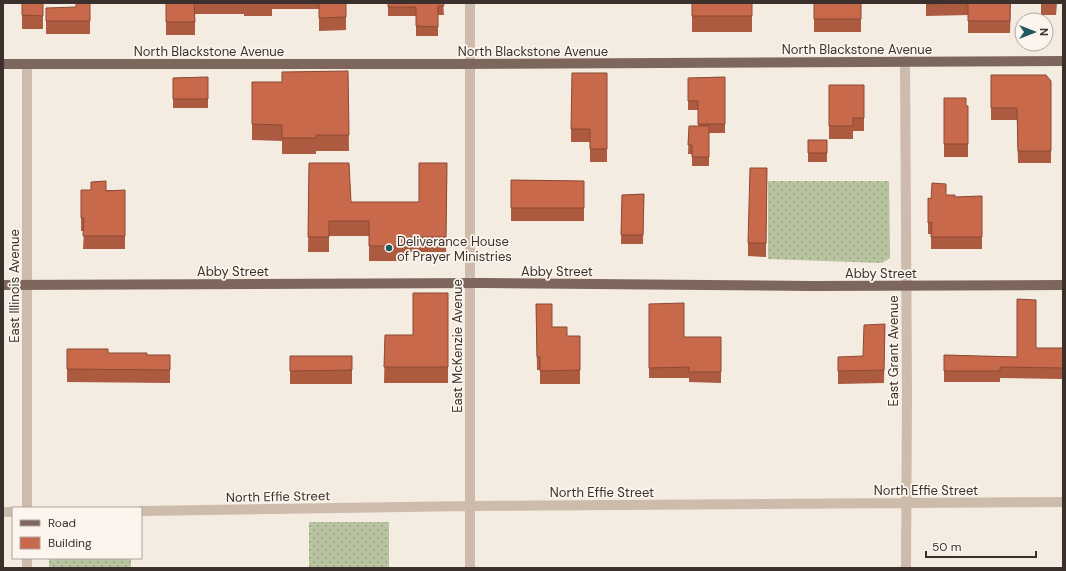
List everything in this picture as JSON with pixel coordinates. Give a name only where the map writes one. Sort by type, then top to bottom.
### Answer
[{"type":"main road","name":"North Blackstone Avenue","points":[[3,64],[470,64],[1063,61]]},
{"type":"main road","name":"Abby Street","points":[[3,285],[1063,285]]},
{"type":"street","name":"East McKenzie Avenue","points":[[470,3],[470,568]]},
{"type":"street","name":"East Grant Avenue","points":[[905,61],[906,568]]},
{"type":"street","name":"East Illinois Avenue","points":[[27,64],[27,507]]},
{"type":"street","name":"North Effie Street","points":[[142,511],[470,506],[1063,502]]},
{"type":"green space","points":[[768,181],[889,181],[890,258],[882,263],[768,259]]},
{"type":"green space","points":[[309,522],[389,522],[389,568],[309,568]]},
{"type":"green space","points":[[49,559],[131,559],[131,568],[49,568]]},
{"type":"building","points":[[22,3],[43,3],[43,16],[22,15]]},
{"type":"building","points":[[76,3],[90,3],[90,21],[46,21],[46,8],[76,7]]},
{"type":"building","points":[[166,3],[194,3],[195,22],[166,22]]},
{"type":"building","points":[[319,3],[346,3],[346,17],[319,18]]},
{"type":"building","points":[[388,3],[443,3],[444,6],[438,6],[438,27],[416,26],[416,7],[388,7]]},
{"type":"building","points":[[692,3],[752,3],[752,16],[692,16]]},
{"type":"building","points":[[814,3],[861,3],[861,19],[814,19]]},
{"type":"building","points":[[926,3],[968,3],[926,4]]},
{"type":"building","points":[[968,3],[1010,3],[1010,21],[968,21]]},
{"type":"building","points":[[348,71],[349,135],[316,135],[316,138],[282,138],[282,125],[252,124],[252,82],[282,82],[282,72]]},
{"type":"building","points":[[572,73],[607,73],[607,149],[590,149],[590,129],[571,129]]},
{"type":"building","points":[[991,75],[1046,75],[1051,81],[1051,151],[1018,151],[1017,108],[991,108]]},
{"type":"building","points":[[208,77],[208,99],[173,99],[173,78]]},
{"type":"building","points":[[725,77],[725,124],[698,124],[698,101],[688,101],[688,78]]},
{"type":"building","points":[[829,85],[864,85],[864,118],[853,118],[853,126],[829,126]]},
{"type":"building","points":[[944,98],[966,98],[966,106],[968,106],[968,144],[944,144]]},
{"type":"building","points":[[689,126],[709,126],[709,157],[692,157],[692,145],[688,145]]},
{"type":"building","points":[[808,140],[827,140],[827,153],[808,153]]},
{"type":"building","points":[[309,163],[349,163],[351,202],[419,202],[419,163],[447,163],[446,237],[409,237],[409,246],[369,246],[369,221],[329,221],[329,237],[308,237]]},
{"type":"building","points":[[750,168],[767,168],[766,243],[748,243]]},
{"type":"building","points":[[511,180],[584,181],[584,208],[511,208]]},
{"type":"building","points":[[106,181],[106,191],[125,190],[125,236],[83,236],[84,218],[81,218],[81,190],[91,190],[91,182]]},
{"type":"building","points":[[932,183],[946,184],[946,195],[955,195],[955,197],[982,196],[982,237],[931,237],[932,222],[928,223],[928,198],[931,199]]},
{"type":"building","points":[[644,194],[643,235],[621,235],[622,195]]},
{"type":"building","points":[[413,293],[448,293],[448,367],[384,367],[385,335],[413,335]]},
{"type":"building","points":[[1017,299],[1036,300],[1036,348],[1063,348],[1063,368],[1000,367],[1000,371],[944,371],[944,355],[1017,357]]},
{"type":"building","points":[[684,303],[684,337],[721,337],[721,372],[689,372],[689,367],[649,368],[649,304]]},
{"type":"building","points":[[536,304],[552,304],[552,327],[567,327],[567,336],[580,336],[580,370],[540,371],[540,357],[537,357]]},
{"type":"building","points":[[885,324],[884,370],[838,371],[838,357],[863,356],[864,325]]},
{"type":"building","points":[[67,349],[108,349],[108,353],[147,353],[147,355],[170,355],[170,370],[67,369]]},
{"type":"building","points":[[290,356],[352,356],[352,370],[290,371]]},
{"type":"place","name":"Deliverance House of Prayer Ministries","points":[[389,248]]}]
